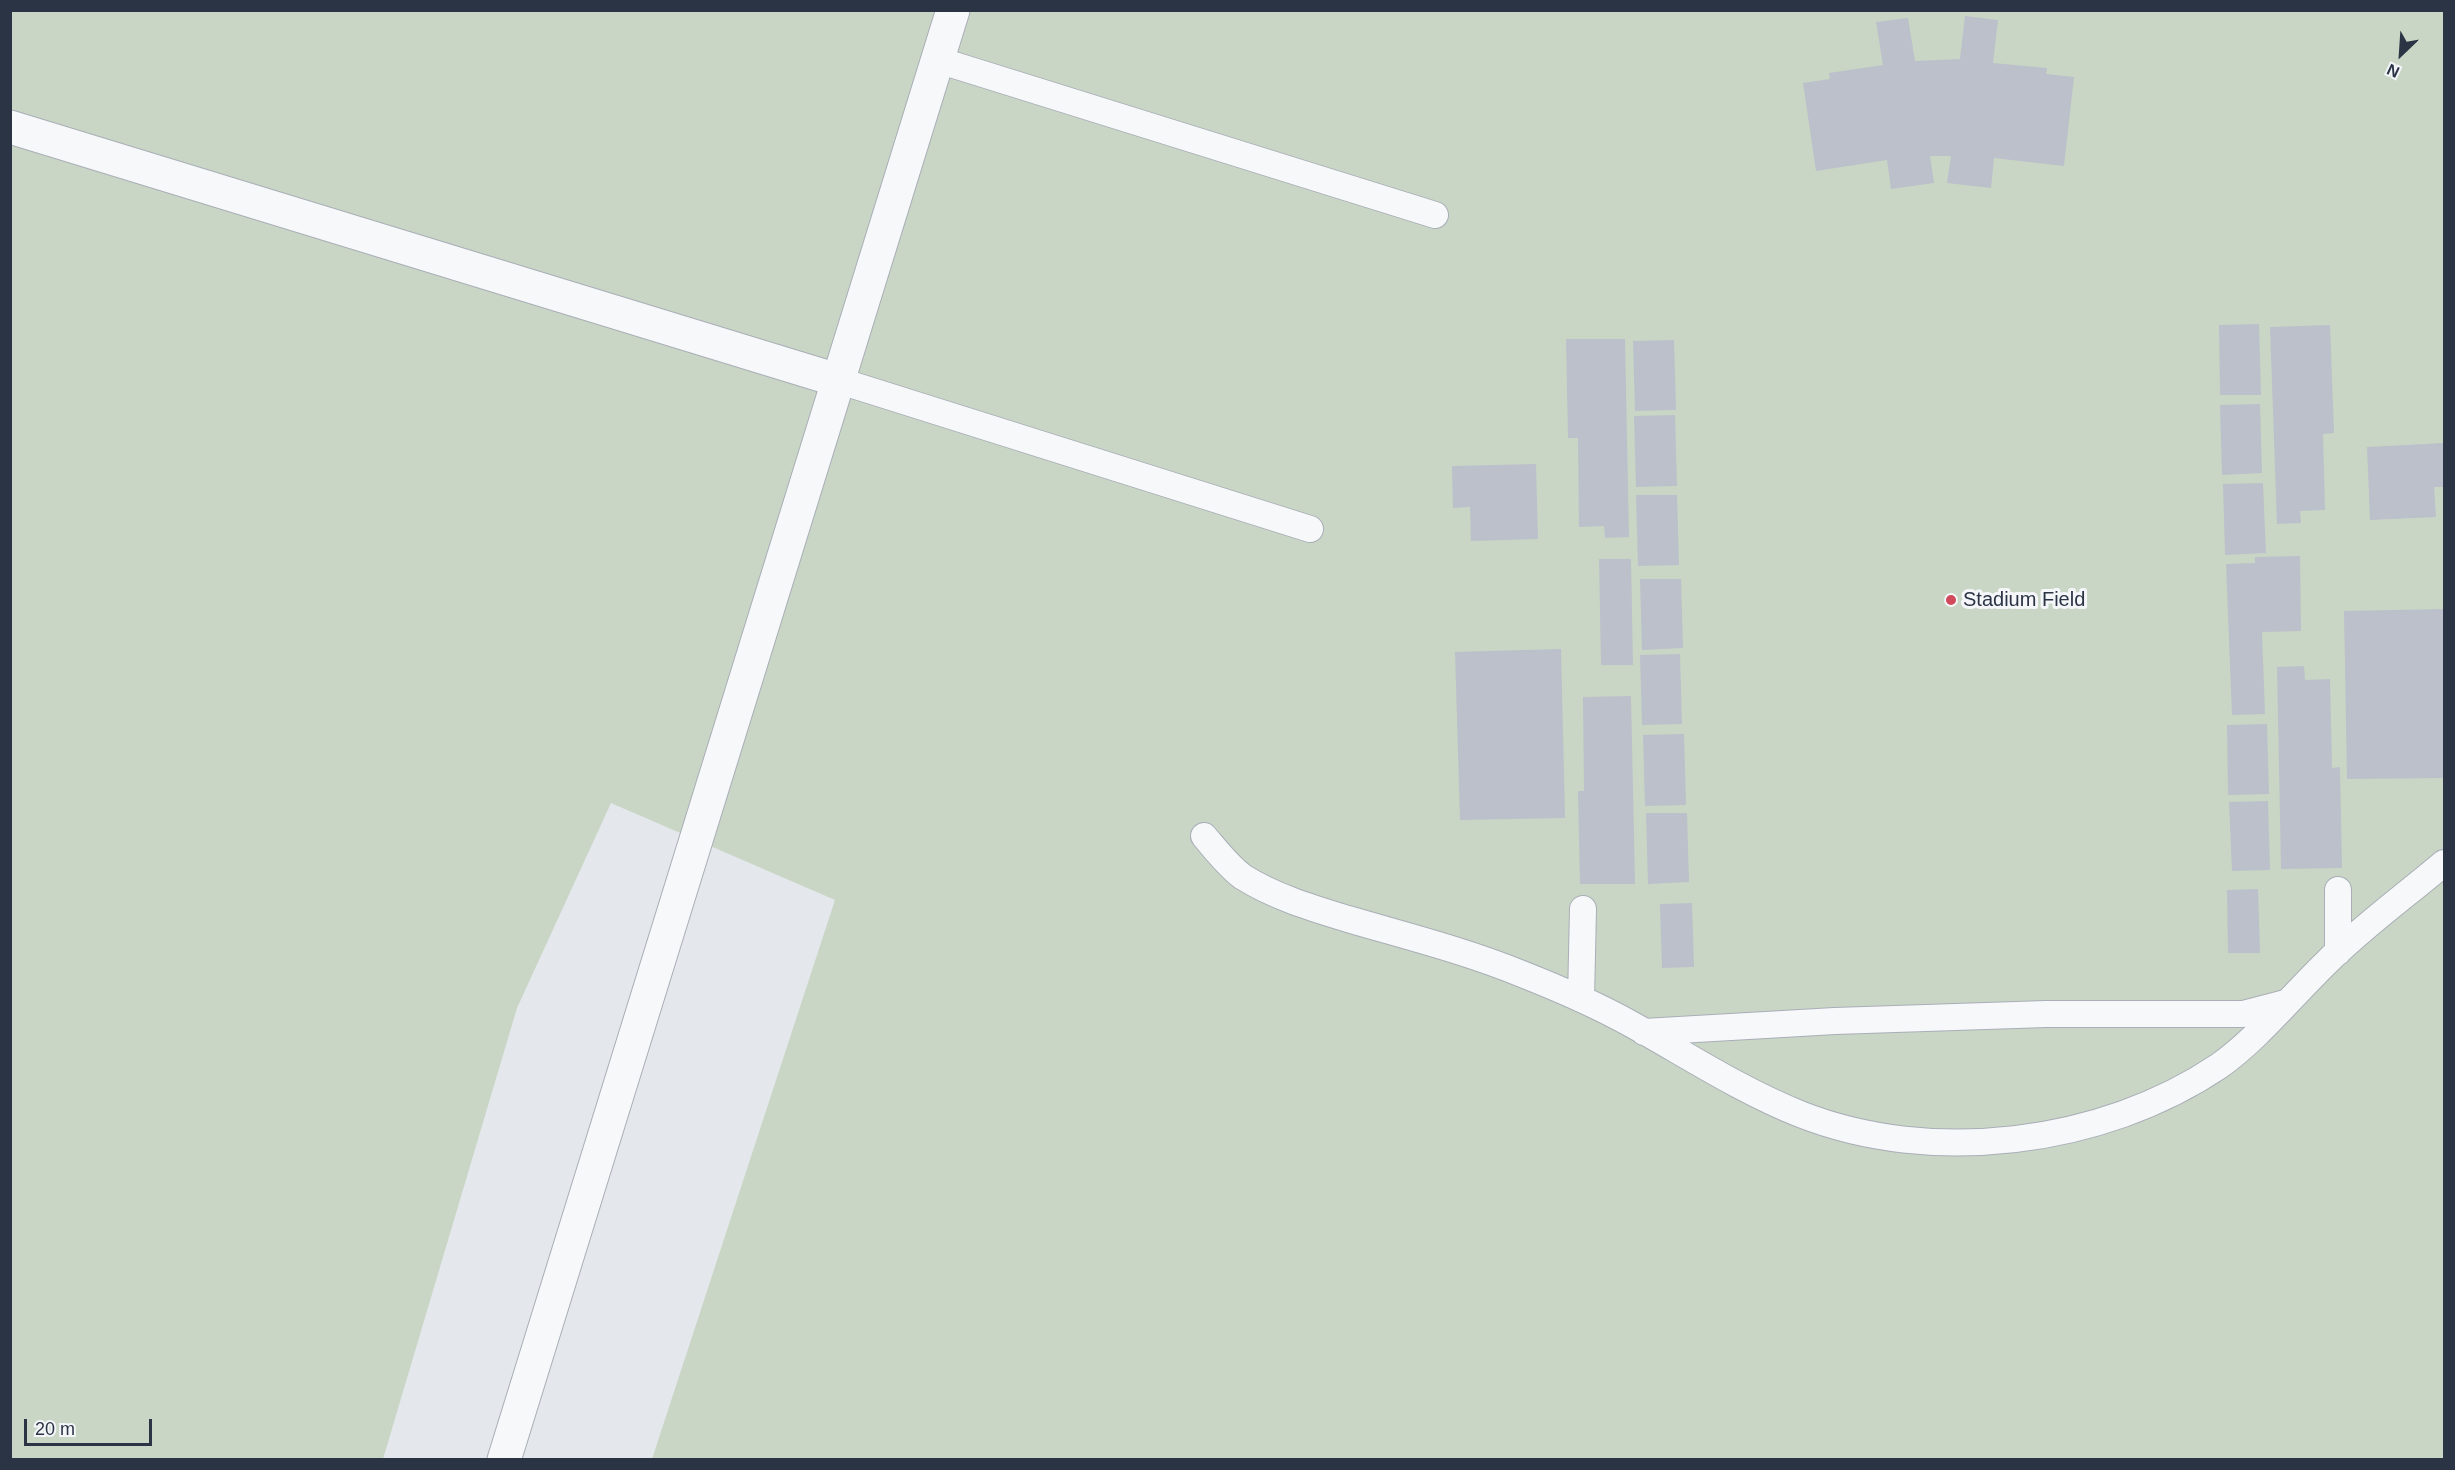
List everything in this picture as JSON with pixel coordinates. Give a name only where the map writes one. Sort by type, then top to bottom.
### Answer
[{"type":"street","points":[[504,1460],[953,10]]},
{"type":"street","points":[[10,127],[837,380]]},
{"type":"lane","points":[[938,60],[1435,215]]},
{"type":"lane","points":[[837,380],[1310,529]]},
{"type":"lane","points":[[1204,836],[1239,874],[1261,887],[1300,904],[1519,973],[1581,999],[1753,1093],[1802,1114],[1845,1129],[1897,1139],[1954,1143],[2002,1140],[2073,1129],[2124,1115],[2183,1087],[2221,1064],[2338,952],[2445,863]]},
{"type":"lane","points":[[2338,890],[2338,952]]},
{"type":"lane","points":[[1581,999],[1583,909]]},
{"type":"lane","points":[[1644,1032],[1834,1020],[2046,1014],[2243,1014],[2286,1003]]},
{"type":"green space","points":[[10,11],[2444,11],[2444,1459],[652,1459],[835,900],[611,803],[517,1008],[383,1459],[11,1459]]},
{"type":"building","points":[[1965,16],[1998,20],[1993,63],[2047,68],[2046,74],[2074,77],[2064,166],[1994,158],[1991,188],[1947,183],[1951,156],[1930,156],[1934,183],[1891,189],[1887,160],[1816,171],[1803,83],[1830,79],[1829,73],[1883,65],[1876,22],[1908,18],[1915,61],[1960,59]]},
{"type":"building","points":[[2259,324],[2261,395],[2220,395],[2219,325]]},
{"type":"building","points":[[2330,325],[2334,433],[2323,434],[2325,510],[2300,511],[2301,523],[2277,524],[2270,327]]},
{"type":"building","points":[[1566,339],[1625,339],[1629,537],[1605,538],[1604,526],[1579,527],[1578,438],[1568,438]]},
{"type":"building","points":[[1674,340],[1676,410],[1635,411],[1633,341]]},
{"type":"building","points":[[2260,404],[2262,473],[2222,475],[2220,405]]},
{"type":"building","points":[[1675,415],[1677,486],[1636,487],[1634,416]]},
{"type":"building","points":[[2444,443],[2444,487],[2434,487],[2436,517],[2370,520],[2367,447]]},
{"type":"building","points":[[1536,464],[1538,539],[1471,541],[1470,507],[1453,508],[1452,466]]},
{"type":"building","points":[[2263,483],[2266,553],[2225,555],[2223,484]]},
{"type":"building","points":[[1636,495],[1677,495],[1679,565],[1638,566]]},
{"type":"building","points":[[2300,556],[2301,631],[2262,632],[2265,714],[2232,715],[2226,564],[2255,563],[2255,557]]},
{"type":"building","points":[[1599,559],[1631,559],[1633,665],[1601,665]]},
{"type":"building","points":[[1640,579],[1681,579],[1683,648],[1642,650]]},
{"type":"building","points":[[2444,609],[2444,778],[2347,779],[2344,611]]},
{"type":"building","points":[[1561,649],[1565,818],[1460,820],[1455,652]]},
{"type":"building","points":[[1680,654],[1682,724],[1642,725],[1640,655]]},
{"type":"building","points":[[2304,666],[2305,680],[2330,679],[2332,768],[2340,767],[2342,868],[2281,869],[2277,667]]},
{"type":"building","points":[[1631,696],[1635,884],[1580,884],[1578,791],[1584,791],[1583,697]]},
{"type":"building","points":[[2267,724],[2269,794],[2228,795],[2227,725]]},
{"type":"building","points":[[1684,734],[1686,805],[1645,806],[1643,735]]},
{"type":"building","points":[[2268,801],[2270,870],[2232,871],[2229,802]]},
{"type":"building","points":[[1646,813],[1687,813],[1689,882],[1648,884]]},
{"type":"building","points":[[2258,889],[2260,953],[2228,953],[2227,890]]},
{"type":"building","points":[[1692,903],[1694,967],[1662,968],[1660,904]]},
{"type":"place","name":"Stadium Field","points":[[1951,600]]}]
